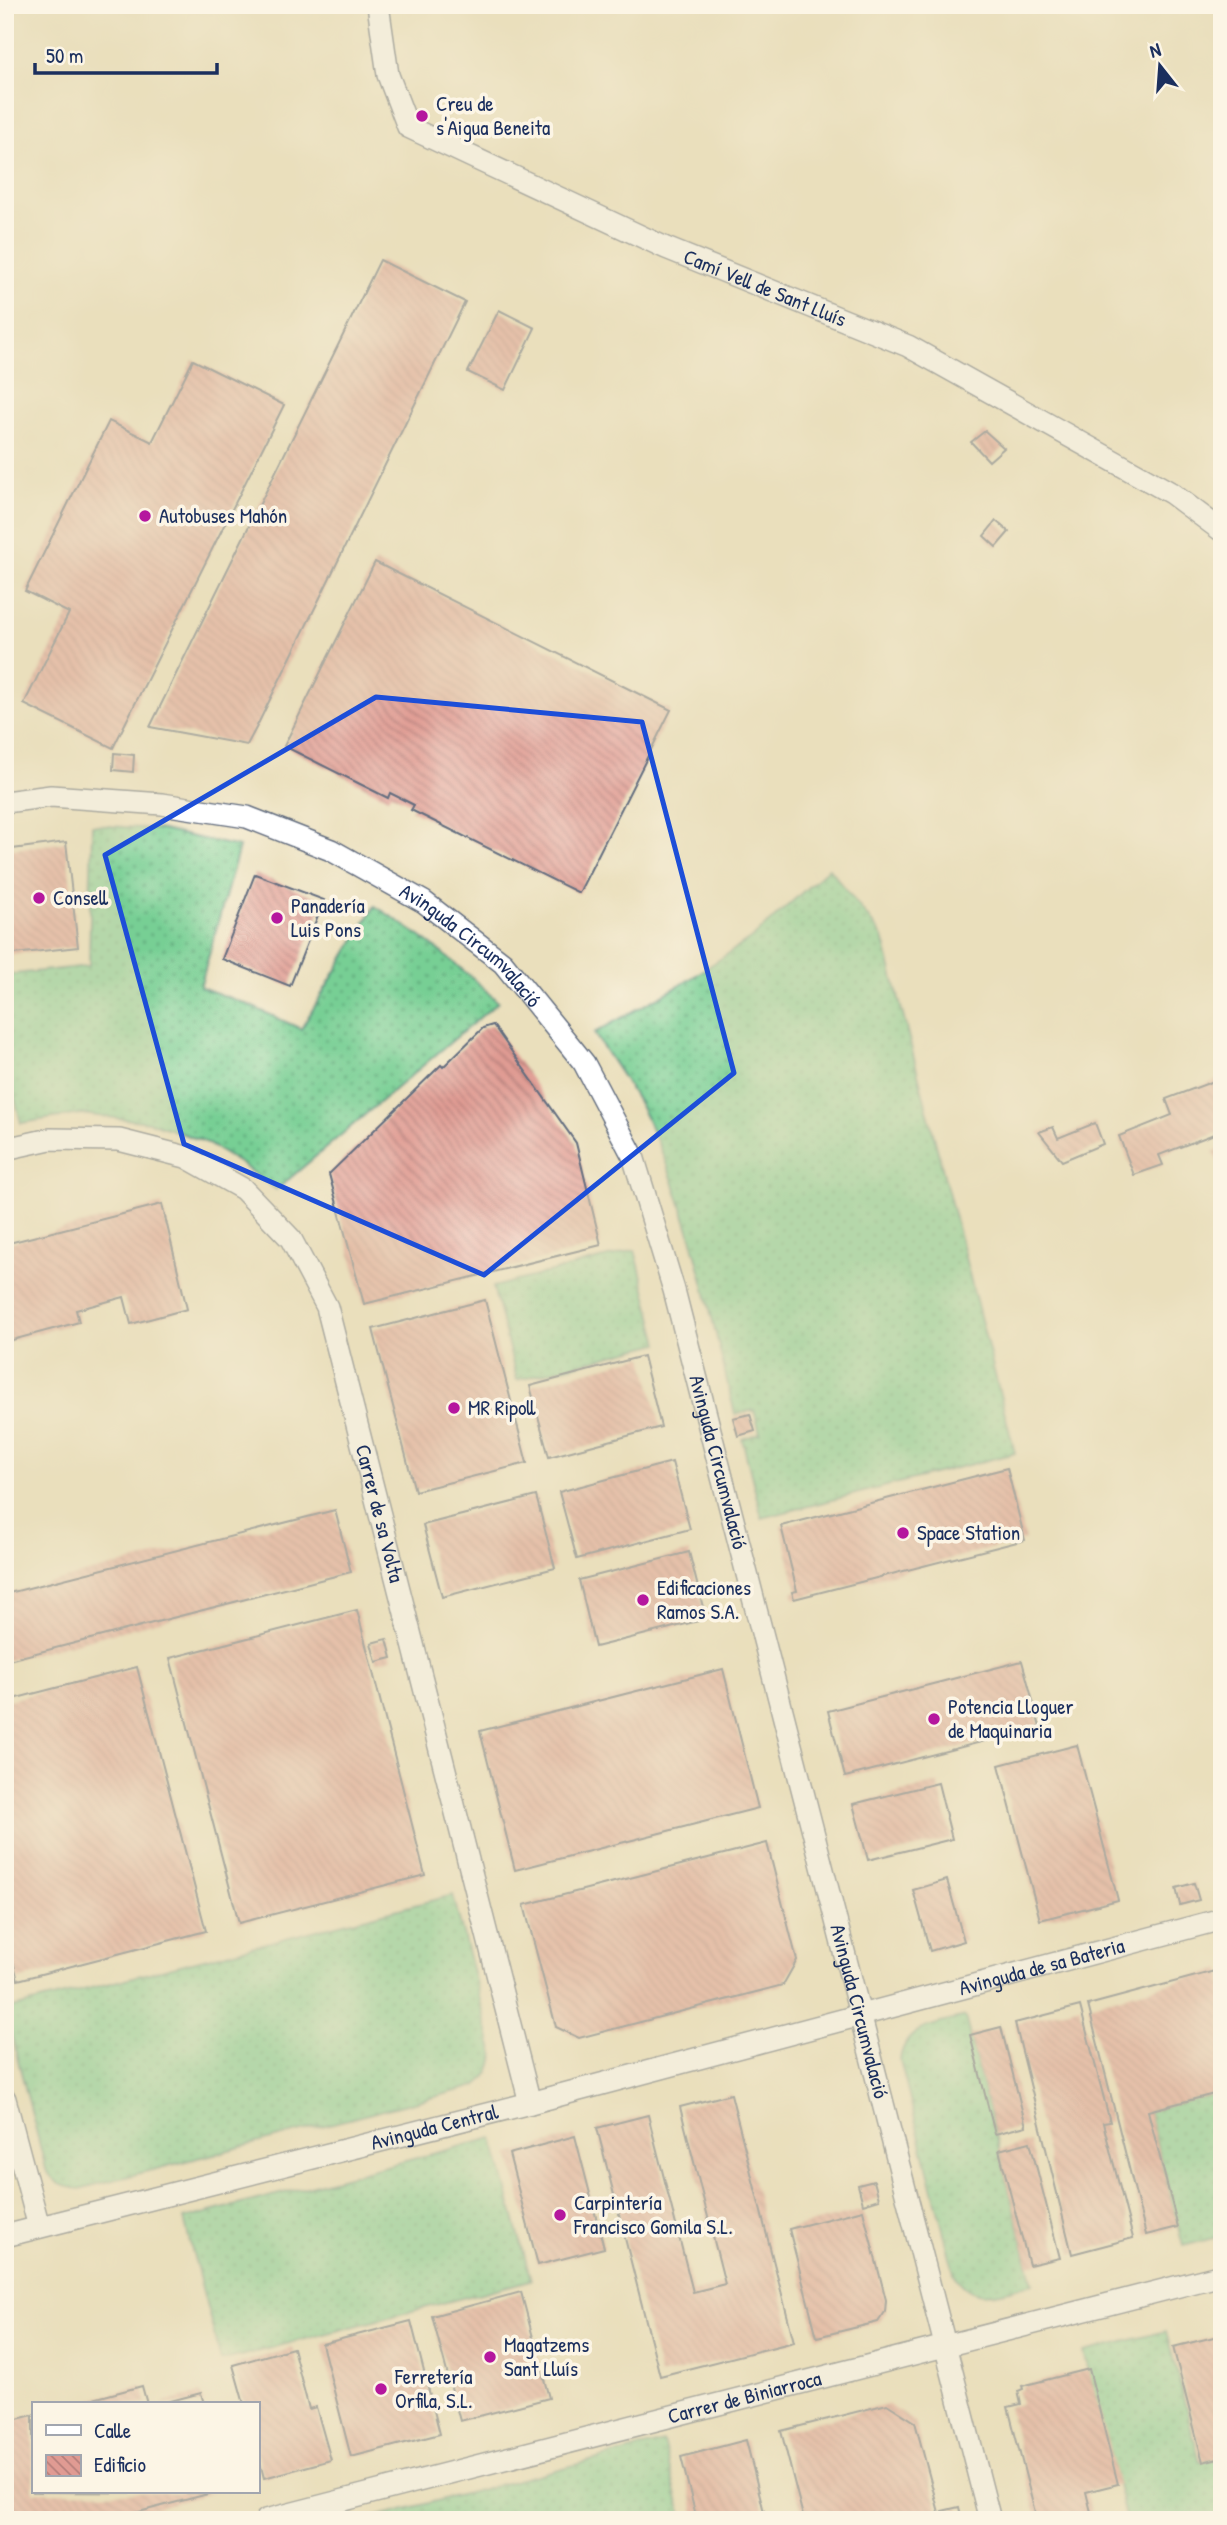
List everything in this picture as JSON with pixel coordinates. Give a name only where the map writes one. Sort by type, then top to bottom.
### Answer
[{"type":"street","name":"Camí Vell de Sant Lluís","points":[[378,5],[388,75],[408,127],[666,248],[908,346],[1171,493],[1222,531]]},
{"type":"street","name":"Avinguda Circumvalació","points":[[5,802],[51,796],[174,806],[247,817],[331,850],[424,902],[503,963],[584,1063],[633,1156],[674,1290],[990,2520]]},
{"type":"street","name":"Carrer de sa Volta","points":[[5,1149],[50,1139],[119,1140],[186,1157],[243,1189],[291,1240],[327,1307],[530,2103]]},
{"type":"street","name":"Avinguda de sa Bateria","points":[[861,2015],[1222,1919]]},
{"type":"street","name":"Avinguda Central","points":[[5,2236],[530,2103],[861,2015]]},
{"type":"street","points":[[5,2099],[39,2227]]},
{"type":"street","name":"Carrer de Biniarroca","points":[[266,2520],[1222,2275]]},
{"type":"highlighted area","points":[[376,697],[642,722],[734,1073],[484,1275],[184,1144],[105,855]]},
{"type":"green space","points":[[92,825],[157,829],[239,847],[200,987],[244,1003],[301,1029],[375,906],[439,951],[498,1002],[276,1190],[203,1141],[150,1122],[80,1114],[21,1123],[5,1058],[5,975],[89,966]]},
{"type":"green space","points":[[829,868],[883,937],[1015,1453],[762,1518],[742,1439],[760,1433],[754,1410],[735,1414],[697,1260],[674,1183],[643,1111],[594,1033],[681,985],[753,937]]},
{"type":"green space","points":[[635,1250],[659,1343],[517,1380],[493,1287]]},
{"type":"green space","points":[[453,1895],[494,2055],[489,2072],[476,2086],[79,2189],[55,2181],[49,2174],[5,2010]]},
{"type":"green space","points":[[965,2017],[1033,2283],[989,2294],[970,2290],[961,2284],[954,2273],[900,2060],[903,2048],[915,2033],[933,2025]]},
{"type":"green space","points":[[1222,2092],[1222,2236],[1183,2246],[1148,2111]]},
{"type":"green space","points":[[493,2138],[531,2280],[221,2361],[184,2219]]},
{"type":"green space","points":[[1166,2331],[1200,2462],[1222,2457],[1222,2520],[1126,2520],[1084,2352]]},
{"type":"green space","points":[[663,2442],[683,2520],[376,2520],[375,2517]]},
{"type":"building","points":[[380,260],[465,302],[256,728],[247,745],[150,727]]},
{"type":"building","points":[[499,310],[535,328],[505,390],[468,372]]},
{"type":"building","name":"Autobuses Mahón","points":[[193,360],[284,405],[113,748],[24,704],[69,613],[25,591],[109,421],[152,442]]},
{"type":"building","points":[[985,431],[1004,448],[989,461],[971,442]]},
{"type":"building","points":[[996,521],[1009,532],[996,547],[984,536]]},
{"type":"building","points":[[375,562],[671,710],[579,893],[411,810],[414,805],[390,793],[388,798],[284,746]]},
{"type":"building","points":[[114,753],[134,755],[133,772],[113,770]]},
{"type":"building","name":"Consell","points":[[66,842],[78,947],[5,955],[5,850]]},
{"type":"building","points":[[255,874],[324,900],[290,986],[222,959]]},
{"type":"building","points":[[493,1025],[576,1143],[601,1245],[364,1304],[329,1174],[441,1065],[443,1067],[483,1028]]},
{"type":"building","points":[[1222,1078],[1222,1131],[1159,1155],[1163,1165],[1134,1175],[1119,1136],[1172,1115],[1166,1099]]},
{"type":"building","points":[[1095,1123],[1103,1144],[1062,1161],[1039,1132],[1053,1127],[1058,1138]]},
{"type":"building","points":[[1222,1148],[1222,1170],[1213,1152]]},
{"type":"building","points":[[162,1204],[187,1309],[131,1324],[124,1297],[76,1310],[79,1322],[5,1342],[5,1244]]},
{"type":"building","name":"MR Ripoll","points":[[485,1300],[527,1463],[415,1491],[373,1329]]},
{"type":"building","points":[[643,1356],[661,1427],[549,1457],[530,1386]]},
{"type":"building","points":[[750,1414],[755,1431],[738,1436],[733,1418]]},
{"type":"building","points":[[672,1462],[690,1529],[577,1559],[559,1492]]},
{"type":"building","name":"Space Station","points":[[1007,1468],[1025,1540],[794,1599],[792,1592],[797,1591],[781,1526]]},
{"type":"building","points":[[536,1496],[555,1568],[442,1597],[423,1525]]},
{"type":"building","points":[[335,1510],[351,1572],[5,1661],[5,1594]]},
{"type":"building","name":"Edificaciones Ramos S.A.","points":[[689,1552],[706,1619],[595,1647],[579,1580]]},
{"type":"building","points":[[357,1610],[425,1875],[239,1923],[170,1658]]},
{"type":"building","points":[[387,1639],[392,1658],[376,1662],[371,1643]]},
{"type":"building","name":"Potencia Lloguer de Maquinaria","points":[[1022,1661],[1040,1727],[845,1777],[828,1711]]},
{"type":"building","points":[[137,1667],[206,1931],[18,1980],[5,1932],[5,1701]]},
{"type":"building","points":[[723,1669],[758,1808],[515,1870],[480,1731]]},
{"type":"building","points":[[1077,1745],[1118,1900],[1040,1920],[999,1765]]},
{"type":"building","points":[[938,1783],[952,1839],[868,1860],[853,1804]]},
{"type":"building","points":[[767,1843],[797,1960],[783,1985],[579,2038],[556,2027],[524,1905]]},
{"type":"building","points":[[947,1880],[964,1941],[930,1951],[913,1890]]},
{"type":"building","points":[[1194,1883],[1199,1900],[1180,1905],[1176,1888]]},
{"type":"building","points":[[1222,1969],[1222,2092],[1148,2111],[1178,2227],[1146,2235],[1088,2005]]},
{"type":"building","points":[[1080,2006],[1110,2122],[1103,2123],[1133,2238],[1072,2254],[1015,2023]]},
{"type":"building","points":[[1001,2027],[1026,2126],[995,2134],[970,2035]]},
{"type":"building","points":[[731,2094],[794,2342],[660,2376],[597,2128],[648,2115],[693,2292],[725,2284],[680,2107]]},
{"type":"building","name":"Carpintería Francisco Gomila S.L.","points":[[575,2136],[604,2248],[538,2265],[509,2154]]},
{"type":"building","points":[[1030,2142],[1060,2258],[1029,2265],[999,2150]]},
{"type":"building","points":[[874,2181],[879,2199],[863,2204],[858,2185]]},
{"type":"building","points":[[863,2210],[886,2300],[885,2312],[878,2322],[817,2337],[789,2229]]},
{"type":"building","name":"Magatzems Sant Lluís","points":[[521,2292],[549,2398],[460,2421],[432,2316]]},
{"type":"building","name":"Ferretería Orfila, S.L.","points":[[411,2321],[440,2434],[351,2457],[322,2344]]},
{"type":"building","points":[[1222,2335],[1222,2457],[1203,2462],[1173,2347]]},
{"type":"building","points":[[293,2348],[309,2409],[316,2407],[331,2460],[264,2478],[259,2459],[259,2402],[243,2402],[233,2365]]},
{"type":"building","points":[[1089,2369],[1118,2484],[1086,2492],[1093,2520],[1037,2520],[1008,2407],[1021,2404],[1018,2391],[1023,2389],[1022,2386]]},
{"type":"building","points":[[142,2386],[146,2402],[82,2402]]},
{"type":"building","points":[[201,2393],[203,2402],[167,2402]]},
{"type":"building","points":[[887,2404],[915,2422],[941,2520],[804,2520],[781,2431]]},
{"type":"building","points":[[32,2415],[32,2494],[208,2494],[108,2520],[5,2520],[5,2422]]},
{"type":"building","points":[[746,2440],[766,2520],[697,2520],[681,2457]]},
{"type":"building","points":[[959,2507],[962,2520],[944,2520],[942,2511]]},
{"type":"place","name":"Creu de s'Aigua Beneita","points":[[422,116]]},
{"type":"place","name":"Autobuses Mahón","points":[[145,516]]},
{"type":"place","name":"Consell","points":[[39,898]]},
{"type":"place","name":"Panadería Luis Pons","points":[[277,918]]},
{"type":"place","name":"MR Ripoll","points":[[454,1408]]},
{"type":"place","name":"Space Station","points":[[903,1533]]},
{"type":"place","name":"Edificaciones Ramos S.A.","points":[[643,1600]]},
{"type":"place","name":"Potencia Lloguer de Maquinaria","points":[[934,1719]]},
{"type":"place","name":"Carpintería Francisco Gomila S.L.","points":[[560,2215]]},
{"type":"place","name":"Magatzems Sant Lluís","points":[[490,2357]]},
{"type":"place","name":"Ferretería Orfila, S.L.","points":[[381,2389]]}]
